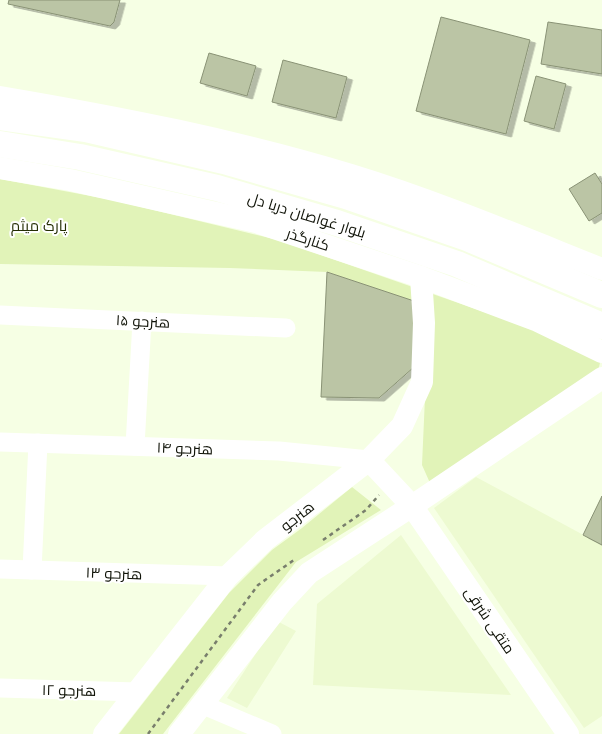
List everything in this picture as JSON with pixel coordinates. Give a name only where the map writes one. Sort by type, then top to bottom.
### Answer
[{"type":"main road","name":"بلوار غواصان دریا دل","points":[[0,117],[86,129],[206,157],[346,196],[467,238],[602,295]]},
{"type":"main road","name":"بلوار غواصان دریا دل","points":[[0,144],[80,157],[217,188],[337,223],[457,264],[602,326]]},
{"type":"street","points":[[0,98],[90,112],[230,142],[351,175],[473,218],[602,270]]},
{"type":"street","name":"کنارگذر","points":[[0,168],[70,180],[256,222],[421,277],[538,321],[602,352]]},
{"type":"street","name":"هنرجو","points":[[104,734],[228,576],[265,540],[369,460],[402,426],[422,382],[424,323],[421,277]]},
{"type":"street","name":"هنرجو ۱۵","points":[[0,315],[286,328]]},
{"type":"street","points":[[135,446],[142,321]]},
{"type":"street","points":[[179,734],[282,602],[309,573],[602,378]]},
{"type":"street","name":"هنرجو ۱۴","points":[[0,442],[279,451],[369,460]]},
{"type":"street","points":[[32,570],[38,443]]},
{"type":"street","name":"متقی شرقی","points":[[369,460],[412,506],[568,734]]},
{"type":"street","name":"هنرجو ۱۳","points":[[0,569],[228,576]]},
{"type":"street","name":"هنرجو ۱۲","points":[[0,688],[137,692]]},
{"type":"street","points":[[201,704],[272,734]]},
{"type":"shaded area","points":[[476,477],[602,545],[602,716],[584,728],[434,508]]},
{"type":"shaded area","points":[[401,535],[511,695],[313,685],[317,604]]},
{"type":"shaded area","points":[[277,621],[296,631],[247,708],[227,698]]},
{"type":"green space","name":"پارک میثم","points":[[0,179],[112,200],[278,240],[602,353],[598,372],[430,483],[422,465],[429,307],[327,272],[230,268],[0,264]]},
{"type":"green space","points":[[352,487],[381,510],[296,562],[163,734],[119,734],[229,593],[272,550]]},
{"type":"building","points":[[9,0],[120,0],[114,22],[110,26],[8,4]]},
{"type":"building","points":[[441,17],[530,40],[506,134],[416,111]]},
{"type":"building","points":[[548,22],[602,30],[602,74],[541,64]]},
{"type":"building","points":[[209,53],[256,66],[247,96],[200,83]]},
{"type":"building","points":[[283,60],[347,77],[336,118],[272,102]]},
{"type":"building","points":[[536,76],[566,84],[554,129],[524,121]]},
{"type":"building","points":[[595,173],[602,184],[602,213],[589,221],[569,189]]},
{"type":"building","points":[[327,272],[417,302],[414,367],[379,398],[321,397]]},
{"type":"building","points":[[602,496],[602,545],[583,535]]}]
